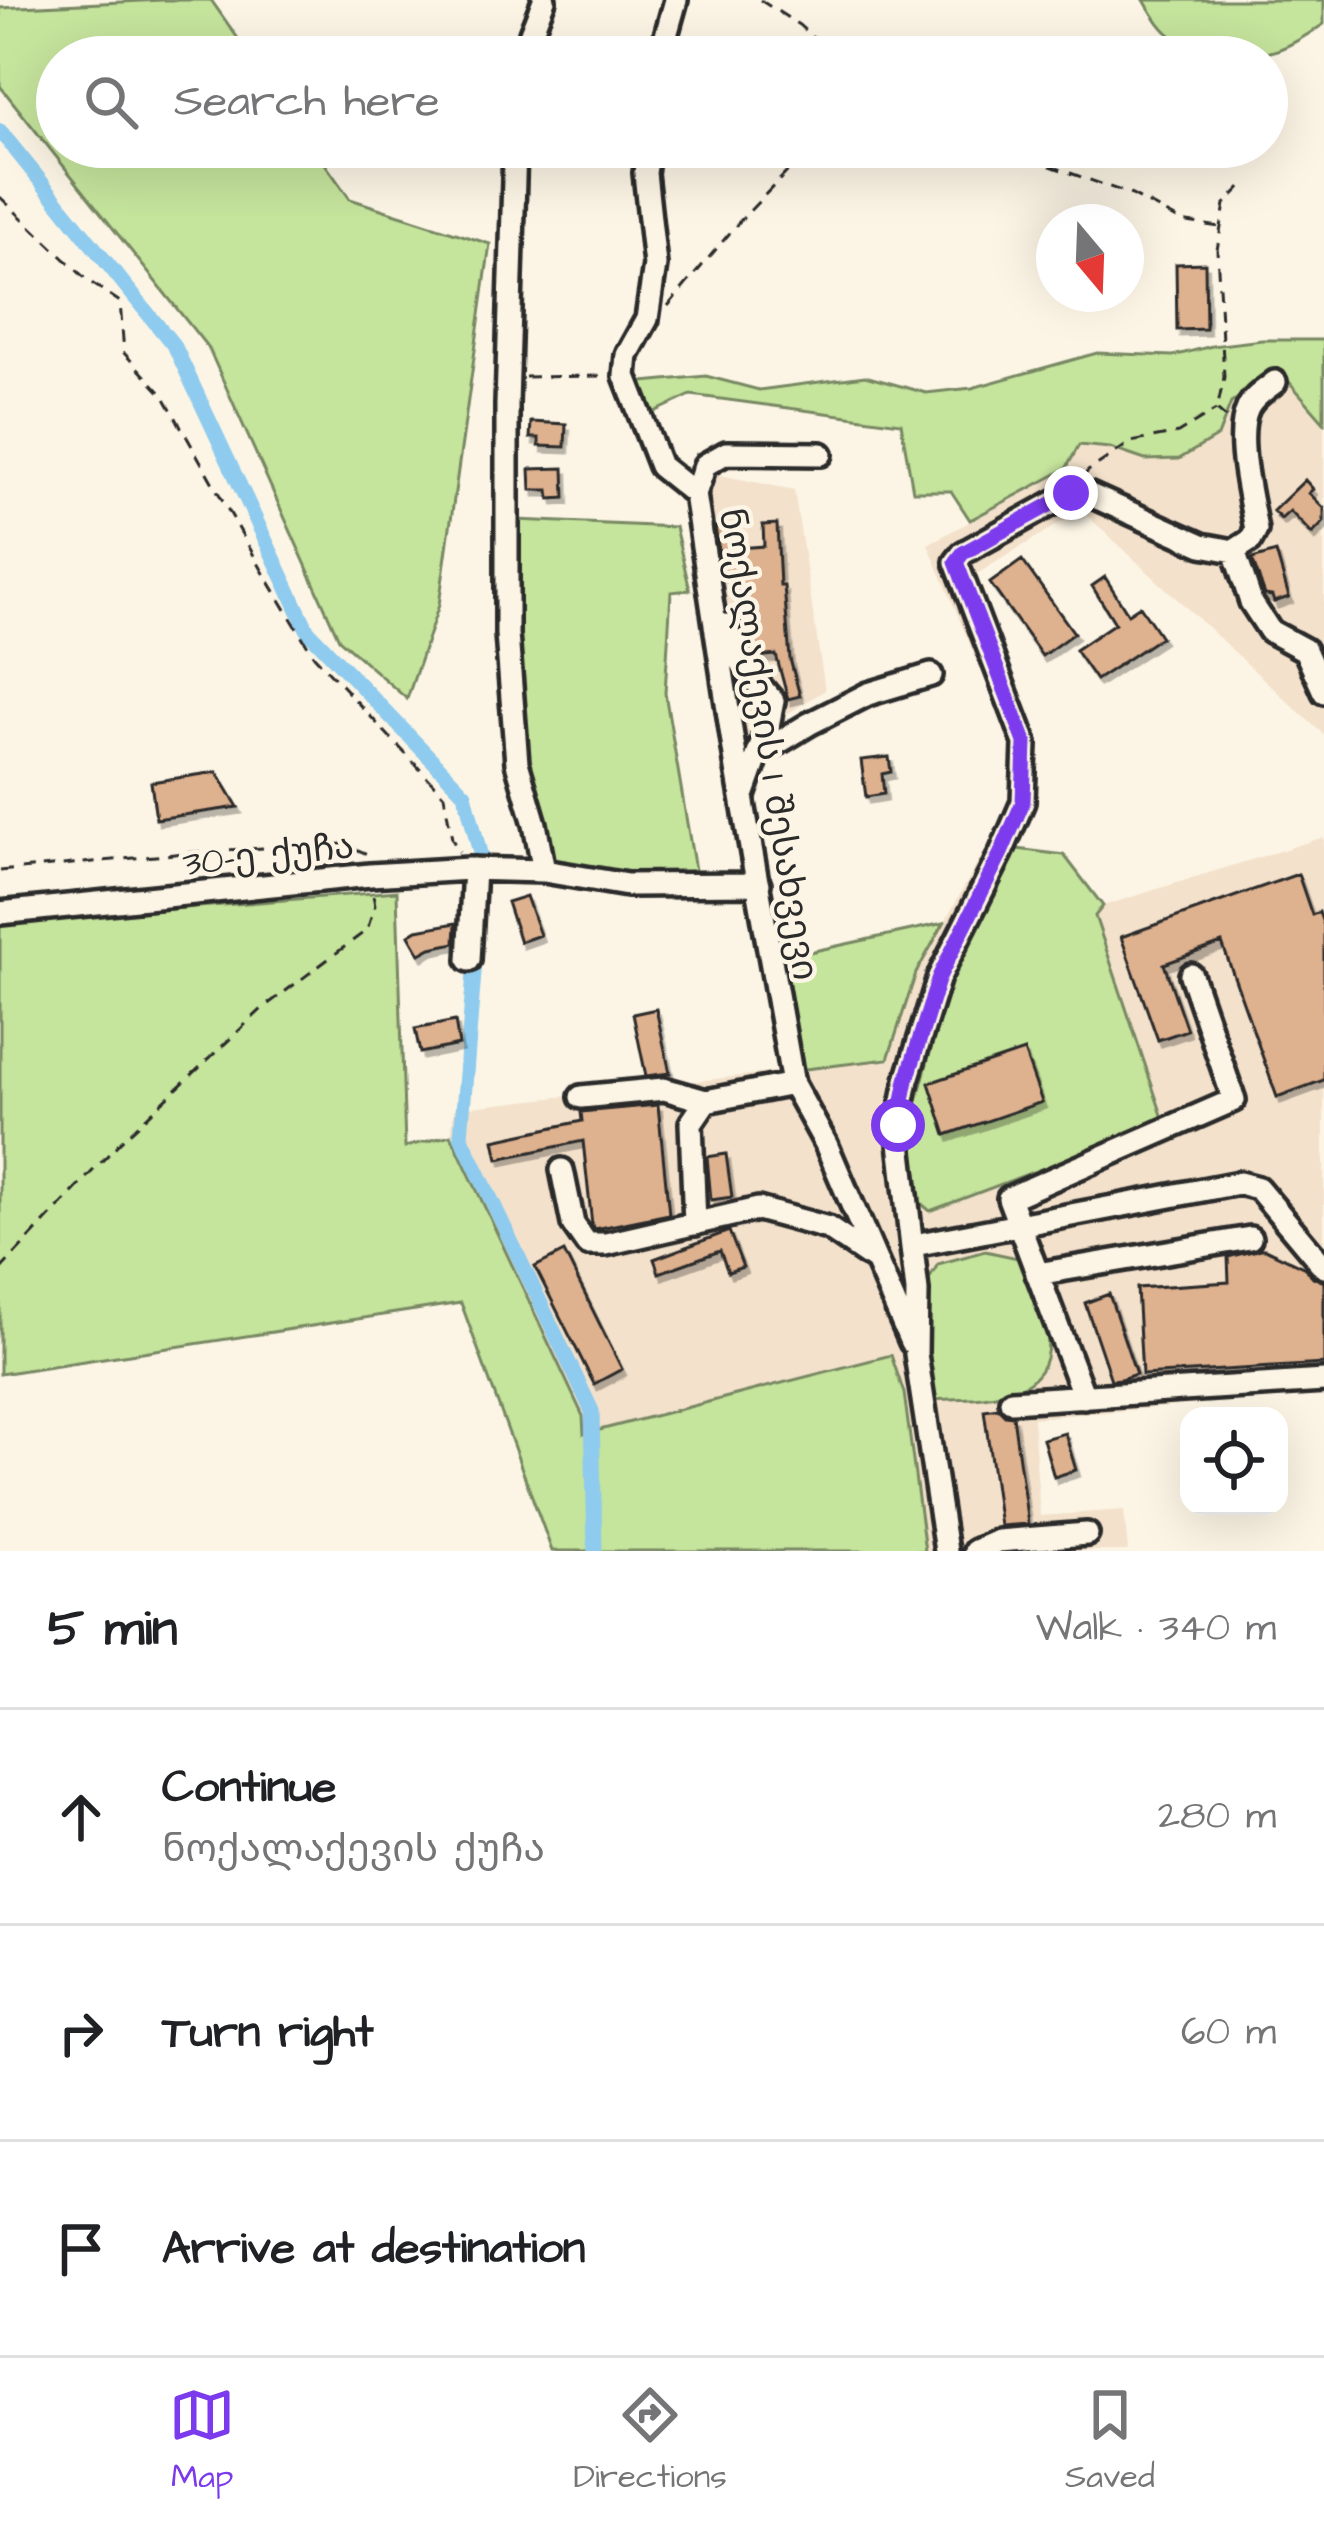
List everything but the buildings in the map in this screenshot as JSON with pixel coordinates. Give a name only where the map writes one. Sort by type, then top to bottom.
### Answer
[{"type":"street","points":[[530,36],[544,0]]},
{"type":"street","points":[[666,36],[676,0]]},
{"type":"street","points":[[514,168],[507,634],[517,763],[544,871]]},
{"type":"street","points":[[625,376],[627,355],[647,319],[655,265],[646,168]]},
{"type":"street","name":"ნოქალაქევის I შესახვევი","points":[[625,376],[660,466],[695,494],[794,1084],[826,1144],[916,1354]]},
{"type":"street","points":[[946,1551],[916,1354],[914,1245],[898,1125],[939,977],[1023,802],[1025,742],[956,562],[963,553],[1071,493],[1088,494],[1202,545],[1234,551],[1251,540],[1256,530],[1242,433],[1246,411],[1275,382]]},
{"type":"street","points":[[695,494],[705,464],[726,453],[821,454]]},
{"type":"street","points":[[1234,551],[1251,602],[1270,631],[1305,650],[1324,692]]},
{"type":"street","points":[[721,593],[738,659],[772,701],[743,797]]},
{"type":"street","points":[[758,755],[868,694],[931,675]]},
{"type":"street","name":"30-ე ქუჩა","points":[[0,914],[377,867],[544,871],[627,885],[758,884]]},
{"type":"street","points":[[469,960],[472,869]]},
{"type":"street","points":[[1084,1396],[1009,1198],[1234,1100],[1191,975]]},
{"type":"street","points":[[581,1097],[664,1089],[706,1101],[794,1084]]},
{"type":"street","points":[[695,1224],[691,1123],[706,1101]]},
{"type":"street","points":[[562,1170],[572,1223],[587,1244],[606,1244],[758,1209],[828,1228],[875,1260]]},
{"type":"street","points":[[914,1245],[1239,1184],[1258,1188],[1324,1267]]},
{"type":"street","points":[[1037,1274],[1250,1238]]},
{"type":"street","points":[[1011,1401],[1324,1381]]},
{"type":"street","points":[[975,1551],[998,1541],[1087,1534]]},
{"type":"path","points":[[760,0],[810,36]]},
{"type":"path","points":[[647,319],[673,303],[791,168]]},
{"type":"path","points":[[1056,168],[1132,195],[1181,221],[1221,227]]},
{"type":"path","points":[[1071,493],[1088,471],[1131,442],[1178,433],[1217,410],[1224,376],[1217,250],[1225,204],[1246,182]]},
{"type":"path","points":[[0,197],[87,280],[121,302],[124,353],[163,394],[314,656],[444,795],[452,839],[472,869]]},
{"type":"path","points":[[508,377],[625,376]]},
{"type":"path","points":[[1217,410],[1242,433]]},
{"type":"path","points":[[0,872],[206,850],[344,844],[366,854],[377,867],[368,930],[263,1008],[120,1142],[0,1270]]},
{"type":"shaded area","points":[[1279,368],[1324,422],[1324,735],[1081,510],[972,577],[1032,805],[1017,849],[950,978],[930,1211],[1110,1143],[1162,1118],[1095,916],[1103,906],[1324,837],[1324,1394],[1033,1418],[1040,1516],[1124,1510],[1128,1551],[925,1551],[904,1393],[891,1356],[584,1435],[583,1416],[451,1136],[454,1109],[888,1059],[916,973],[1008,809],[1013,747],[928,544],[1066,470],[1078,445],[1110,448],[1145,460],[1218,437],[1231,403]]},
{"type":"shaded area","points":[[706,472],[794,490],[825,690],[775,722],[750,804],[687,506]]},
{"type":"green space","points":[[211,0],[236,36],[36,36],[36,131],[0,86],[0,8]]},
{"type":"green space","points":[[1144,0],[1324,0],[1324,24],[1288,45],[1288,36],[1172,36]]},
{"type":"green space","points":[[65,168],[328,168],[350,199],[490,244],[439,605],[407,699],[339,639],[209,349]]},
{"type":"green space","points":[[1262,340],[1324,340],[1324,422],[1278,369],[1231,403],[1218,436],[1179,459],[1145,460],[1110,448],[1079,445],[1066,469],[970,520],[951,491],[913,491],[901,423],[691,395],[648,415],[632,383],[706,376],[759,390],[865,376],[926,393],[972,388],[1097,353],[1173,356]]},
{"type":"green space","points":[[516,520],[675,527],[690,590],[671,592],[665,693],[697,882],[623,883],[553,866],[522,758],[513,633]]},
{"type":"green space","points":[[1017,849],[1064,855],[1103,906],[1095,916],[1163,1118],[930,1211],[917,1200],[910,1127],[950,978]]},
{"type":"green space","points":[[397,891],[405,1147],[451,1135],[583,1416],[584,1434],[891,1355],[904,1393],[925,1551],[552,1551],[461,1303],[0,1374],[0,923]]},
{"type":"green space","points":[[944,923],[916,973],[888,1059],[797,1070],[777,959]]},
{"type":"green space","points":[[985,1251],[1018,1258],[1047,1332],[1047,1355],[1039,1373],[1009,1392],[927,1400],[927,1283],[938,1264]]},
{"type":"waterway","points":[[0,131],[175,347],[308,631],[465,794],[482,861]]},
{"type":"waterway","points":[[476,948],[461,1136],[592,1411],[595,1551]]},
{"type":"route","points":[[898,1125],[939,977],[1023,802],[1025,742],[956,562],[963,553],[1071,493]]}]
